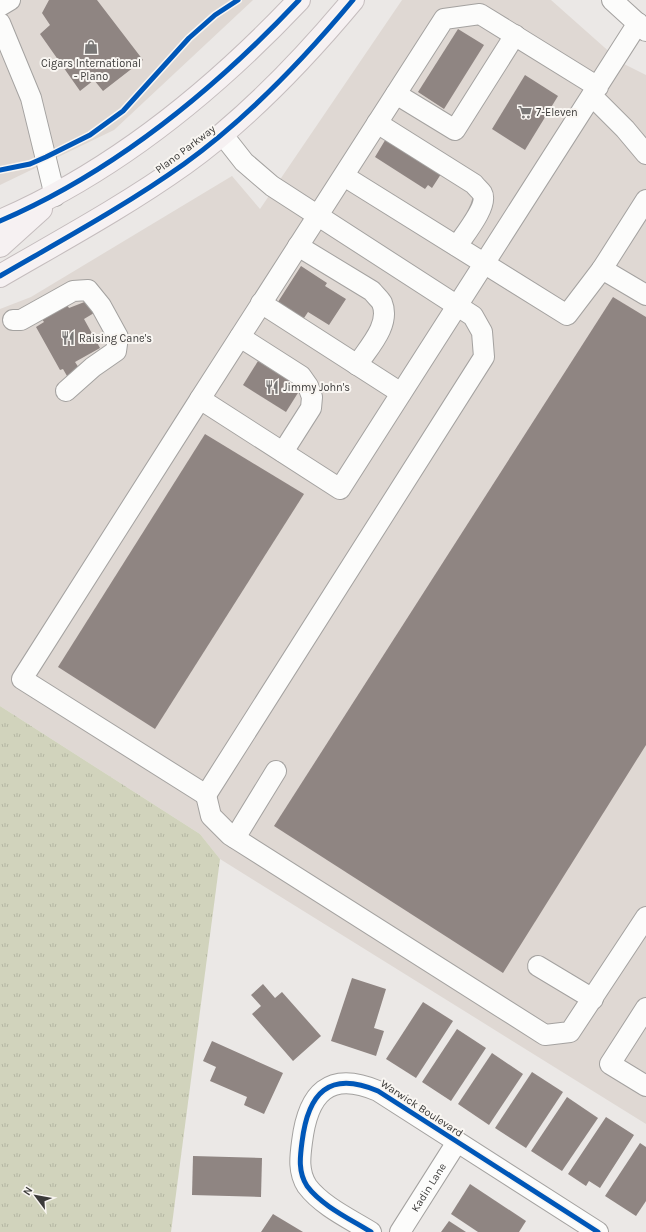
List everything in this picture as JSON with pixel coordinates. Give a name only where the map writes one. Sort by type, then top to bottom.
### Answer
[{"type":"main road","points":[[0,246],[55,196],[161,126],[214,82],[266,34],[299,0]]},
{"type":"main road","name":"Plano Parkway","points":[[0,276],[142,193],[185,163],[222,134],[268,93],[314,47],[353,0]]},
{"type":"main road","points":[[0,221],[55,196]]},
{"type":"street","points":[[0,6],[10,0]]},
{"type":"street","points":[[200,399],[340,489],[595,92],[642,27],[612,0]]},
{"type":"street","points":[[646,154],[595,92],[515,35],[480,14],[444,19],[22,679],[206,795],[211,816],[235,838],[545,1035],[570,1032],[646,917]]},
{"type":"street","points":[[0,23],[31,98],[55,196]]},
{"type":"street","points":[[396,94],[454,130],[515,35]]},
{"type":"street","points":[[377,123],[474,184],[482,193],[484,200],[481,208],[457,246]]},
{"type":"street","points":[[206,795],[484,357],[482,332],[473,316],[458,305],[317,217],[272,186],[244,162],[222,134]]},
{"type":"street","points":[[344,176],[567,315],[602,269],[646,200]]},
{"type":"street","points":[[298,246],[372,291],[381,302],[384,312],[382,326],[357,365]]},
{"type":"street","points":[[602,269],[646,294]]},
{"type":"street","points":[[13,320],[21,320],[73,291],[88,290],[102,306],[118,337],[116,351],[93,367],[66,391]]},
{"type":"street","points":[[261,304],[401,393]]},
{"type":"street","points":[[240,337],[301,376],[308,386],[312,397],[311,408],[283,452]]},
{"type":"street","points":[[235,838],[276,771]]},
{"type":"street","points":[[538,966],[593,999]]},
{"type":"street","points":[[646,1008],[610,1064],[646,1086]]},
{"type":"street","name":"Warwick Boulevard","points":[[371,1232],[325,1203],[312,1192],[302,1174],[300,1162],[303,1129],[307,1114],[318,1094],[334,1085],[349,1082],[362,1084],[378,1091],[598,1232]]},
{"type":"street","name":"Kadin Lane","points":[[400,1232],[457,1142]]},
{"type":"shaded area","points":[[0,0],[253,0],[114,130],[0,185]]},
{"type":"shaded area","points":[[402,0],[551,0],[622,63],[646,75],[646,1124],[220,859],[200,834],[0,706],[0,309],[31,297],[232,176],[260,209]]},
{"type":"green space","points":[[0,706],[200,834],[220,859],[171,1232],[0,1232]]},
{"type":"building","name":"Cigars International - Plano","points":[[49,0],[97,0],[143,60],[103,91],[94,80],[80,91],[40,34],[50,25],[42,13]]},
{"type":"building","points":[[458,29],[484,45],[444,109],[418,92]]},
{"type":"building","name":"7-Eleven","points":[[525,75],[558,96],[525,150],[492,129]]},
{"type":"building","points":[[387,137],[441,174],[432,188],[428,185],[425,189],[375,157]]},
{"type":"building","points":[[301,266],[327,283],[325,286],[346,299],[329,325],[308,312],[302,321],[276,305]]},
{"type":"building","points":[[613,297],[646,317],[646,745],[503,973],[274,826]]},
{"type":"building","name":"Raising Cane's","points":[[87,301],[94,313],[84,319],[100,348],[75,362],[79,368],[67,376],[63,369],[60,370],[36,327],[44,322],[42,319],[67,305],[69,308]]},
{"type":"building","name":"Jimmy John's","points":[[258,361],[301,388],[286,412],[243,385]]},
{"type":"building","points":[[205,434],[304,494],[155,729],[58,667]]},
{"type":"building","points":[[352,978],[386,989],[374,1028],[384,1031],[376,1056],[331,1041]]},
{"type":"building","points":[[263,984],[275,998],[282,992],[321,1036],[293,1061],[252,1014],[261,1006],[251,995]]},
{"type":"building","points":[[423,1002],[453,1021],[416,1078],[386,1059]]},
{"type":"building","points":[[457,1029],[486,1048],[451,1101],[422,1082]]},
{"type":"building","points":[[212,1041],[283,1073],[264,1114],[244,1105],[247,1097],[210,1081],[216,1067],[203,1061]]},
{"type":"building","points":[[492,1053],[523,1074],[489,1125],[458,1104]]},
{"type":"building","points":[[532,1072],[563,1092],[526,1148],[495,1128]]},
{"type":"building","points":[[567,1097],[598,1118],[562,1171],[531,1151]]},
{"type":"building","points":[[606,1117],[634,1135],[600,1188],[589,1181],[586,1186],[568,1174]]},
{"type":"building","points":[[640,1143],[646,1147],[646,1201],[636,1216],[605,1196]]},
{"type":"building","points":[[193,1156],[262,1158],[261,1197],[192,1195]]},
{"type":"building","points":[[470,1184],[526,1221],[519,1232],[478,1232],[451,1214]]},
{"type":"building","points":[[273,1214],[303,1232],[261,1232]]},
{"type":"building","points":[[449,1221],[466,1232],[441,1232]]},
{"type":"cycle path","points":[[0,170],[30,164],[90,135],[123,111],[189,38],[215,15],[238,0]]},
{"type":"cycle path","points":[[0,221],[42,201],[83,178],[160,126],[197,97],[232,66],[299,0]]},
{"type":"cycle path","points":[[0,276],[139,194],[208,146],[274,87],[353,0]]},
{"type":"cycle path","points":[[371,1232],[320,1200],[307,1186],[302,1175],[300,1164],[301,1148],[305,1125],[310,1110],[316,1099],[324,1090],[334,1085],[346,1083],[361,1085],[378,1091],[598,1232]]},
{"type":"place","name":"Cigars International - Plano","points":[[91,47]]},
{"type":"place","name":"7-Eleven","points":[[525,112]]},
{"type":"place","name":"Raising Cane's","points":[[68,338]]},
{"type":"place","name":"Jimmy John's","points":[[272,387]]}]
